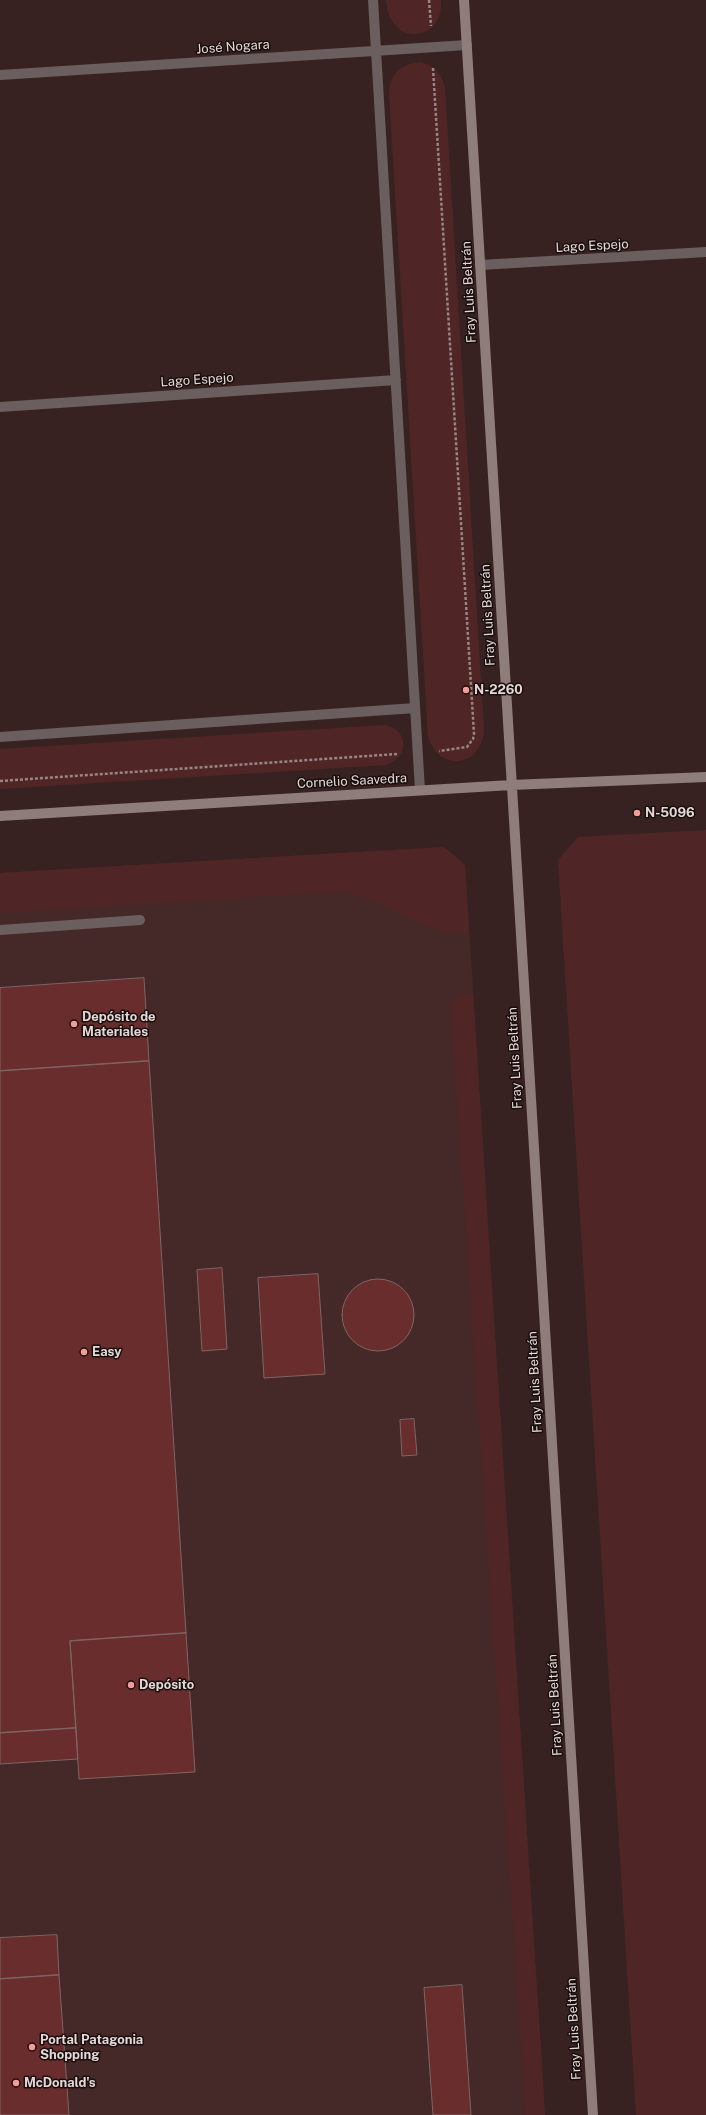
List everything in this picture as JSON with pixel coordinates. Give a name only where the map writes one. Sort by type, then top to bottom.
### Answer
[{"type":"main road","name":"Fray Luis Beltrán","points":[[464,0],[593,2115]]},
{"type":"main road","name":"Cornelio Saavedra","points":[[0,816],[420,790],[706,777]]},
{"type":"street","points":[[373,0],[420,790]]},
{"type":"street","name":"José Nogara","points":[[0,75],[467,45]]},
{"type":"street","name":"Lago Espejo","points":[[480,265],[706,252]]},
{"type":"street","name":"Lago Espejo","points":[[0,407],[396,380]]},
{"type":"street","points":[[0,737],[415,708]]},
{"type":"street","points":[[0,930],[140,920]]},
{"type":"path","points":[[429,0],[431,28]]},
{"type":"path","points":[[433,67],[474,734],[473,739],[467,747],[457,750],[435,751]]},
{"type":"path","points":[[0,781],[402,754]]},
{"type":"shaded area","points":[[386,0],[441,0],[440,14],[434,25],[426,32],[416,34],[406,32],[396,26],[389,16]]},
{"type":"shaded area","points":[[420,62],[437,71],[442,78],[445,88],[484,731],[481,744],[475,753],[467,759],[458,761],[449,760],[440,755],[433,747],[428,735],[389,92],[392,80],[402,67]]},
{"type":"shaded area","points":[[384,725],[398,732],[402,737],[403,744],[403,750],[399,756],[394,761],[386,765],[0,789],[0,749]]},
{"type":"shaded area","points":[[706,830],[706,2115],[636,2115],[558,860],[578,837]]},
{"type":"shaded area","points":[[444,847],[465,865],[545,2115],[0,2115],[0,873]]},
{"type":"shaded area","points":[[444,847],[465,865],[469,932],[444,932],[415,921],[365,898],[337,892],[0,913],[0,873]]},
{"type":"shaded area","points":[[464,994],[473,994],[545,2115],[526,2115],[451,1010],[451,1005],[455,997]]},
{"type":"building","name":"Depósito de Materiales","points":[[144,978],[149,1061],[0,1071],[0,988]]},
{"type":"building","name":"Easy","points":[[149,1061],[186,1633],[70,1641],[76,1728],[0,1733],[0,1071]]},
{"type":"building","points":[[222,1268],[227,1349],[202,1351],[197,1270]]},
{"type":"building","points":[[318,1274],[325,1374],[264,1378],[258,1278]]},
{"type":"building","points":[[378,1279],[398,1285],[408,1295],[414,1315],[408,1335],[398,1345],[378,1351],[358,1345],[348,1335],[342,1315],[348,1295],[358,1285]]},
{"type":"building","points":[[414,1419],[417,1455],[402,1456],[400,1420]]},
{"type":"building","name":"Depósito","points":[[186,1633],[195,1772],[79,1779],[70,1641]]},
{"type":"building","points":[[76,1728],[78,1759],[0,1764],[0,1733]]},
{"type":"building","points":[[57,1935],[59,1975],[0,1979],[0,1938]]},
{"type":"building","name":"Portal Patagonia Shopping","points":[[59,1975],[69,2115],[0,2115],[0,1979]]},
{"type":"building","points":[[462,1985],[471,2115],[433,2115],[424,1988]]},
{"type":"place","name":"N-2260","points":[[466,690]]},
{"type":"place","name":"N-5096","points":[[637,813]]},
{"type":"place","name":"Depósito de Materiales","points":[[74,1024]]},
{"type":"place","name":"Easy","points":[[84,1352]]},
{"type":"place","name":"Depósito","points":[[131,1685]]},
{"type":"place","name":"Portal Patagonia Shopping","points":[[32,2047]]},
{"type":"place","name":"McDonald's","points":[[16,2083]]}]
